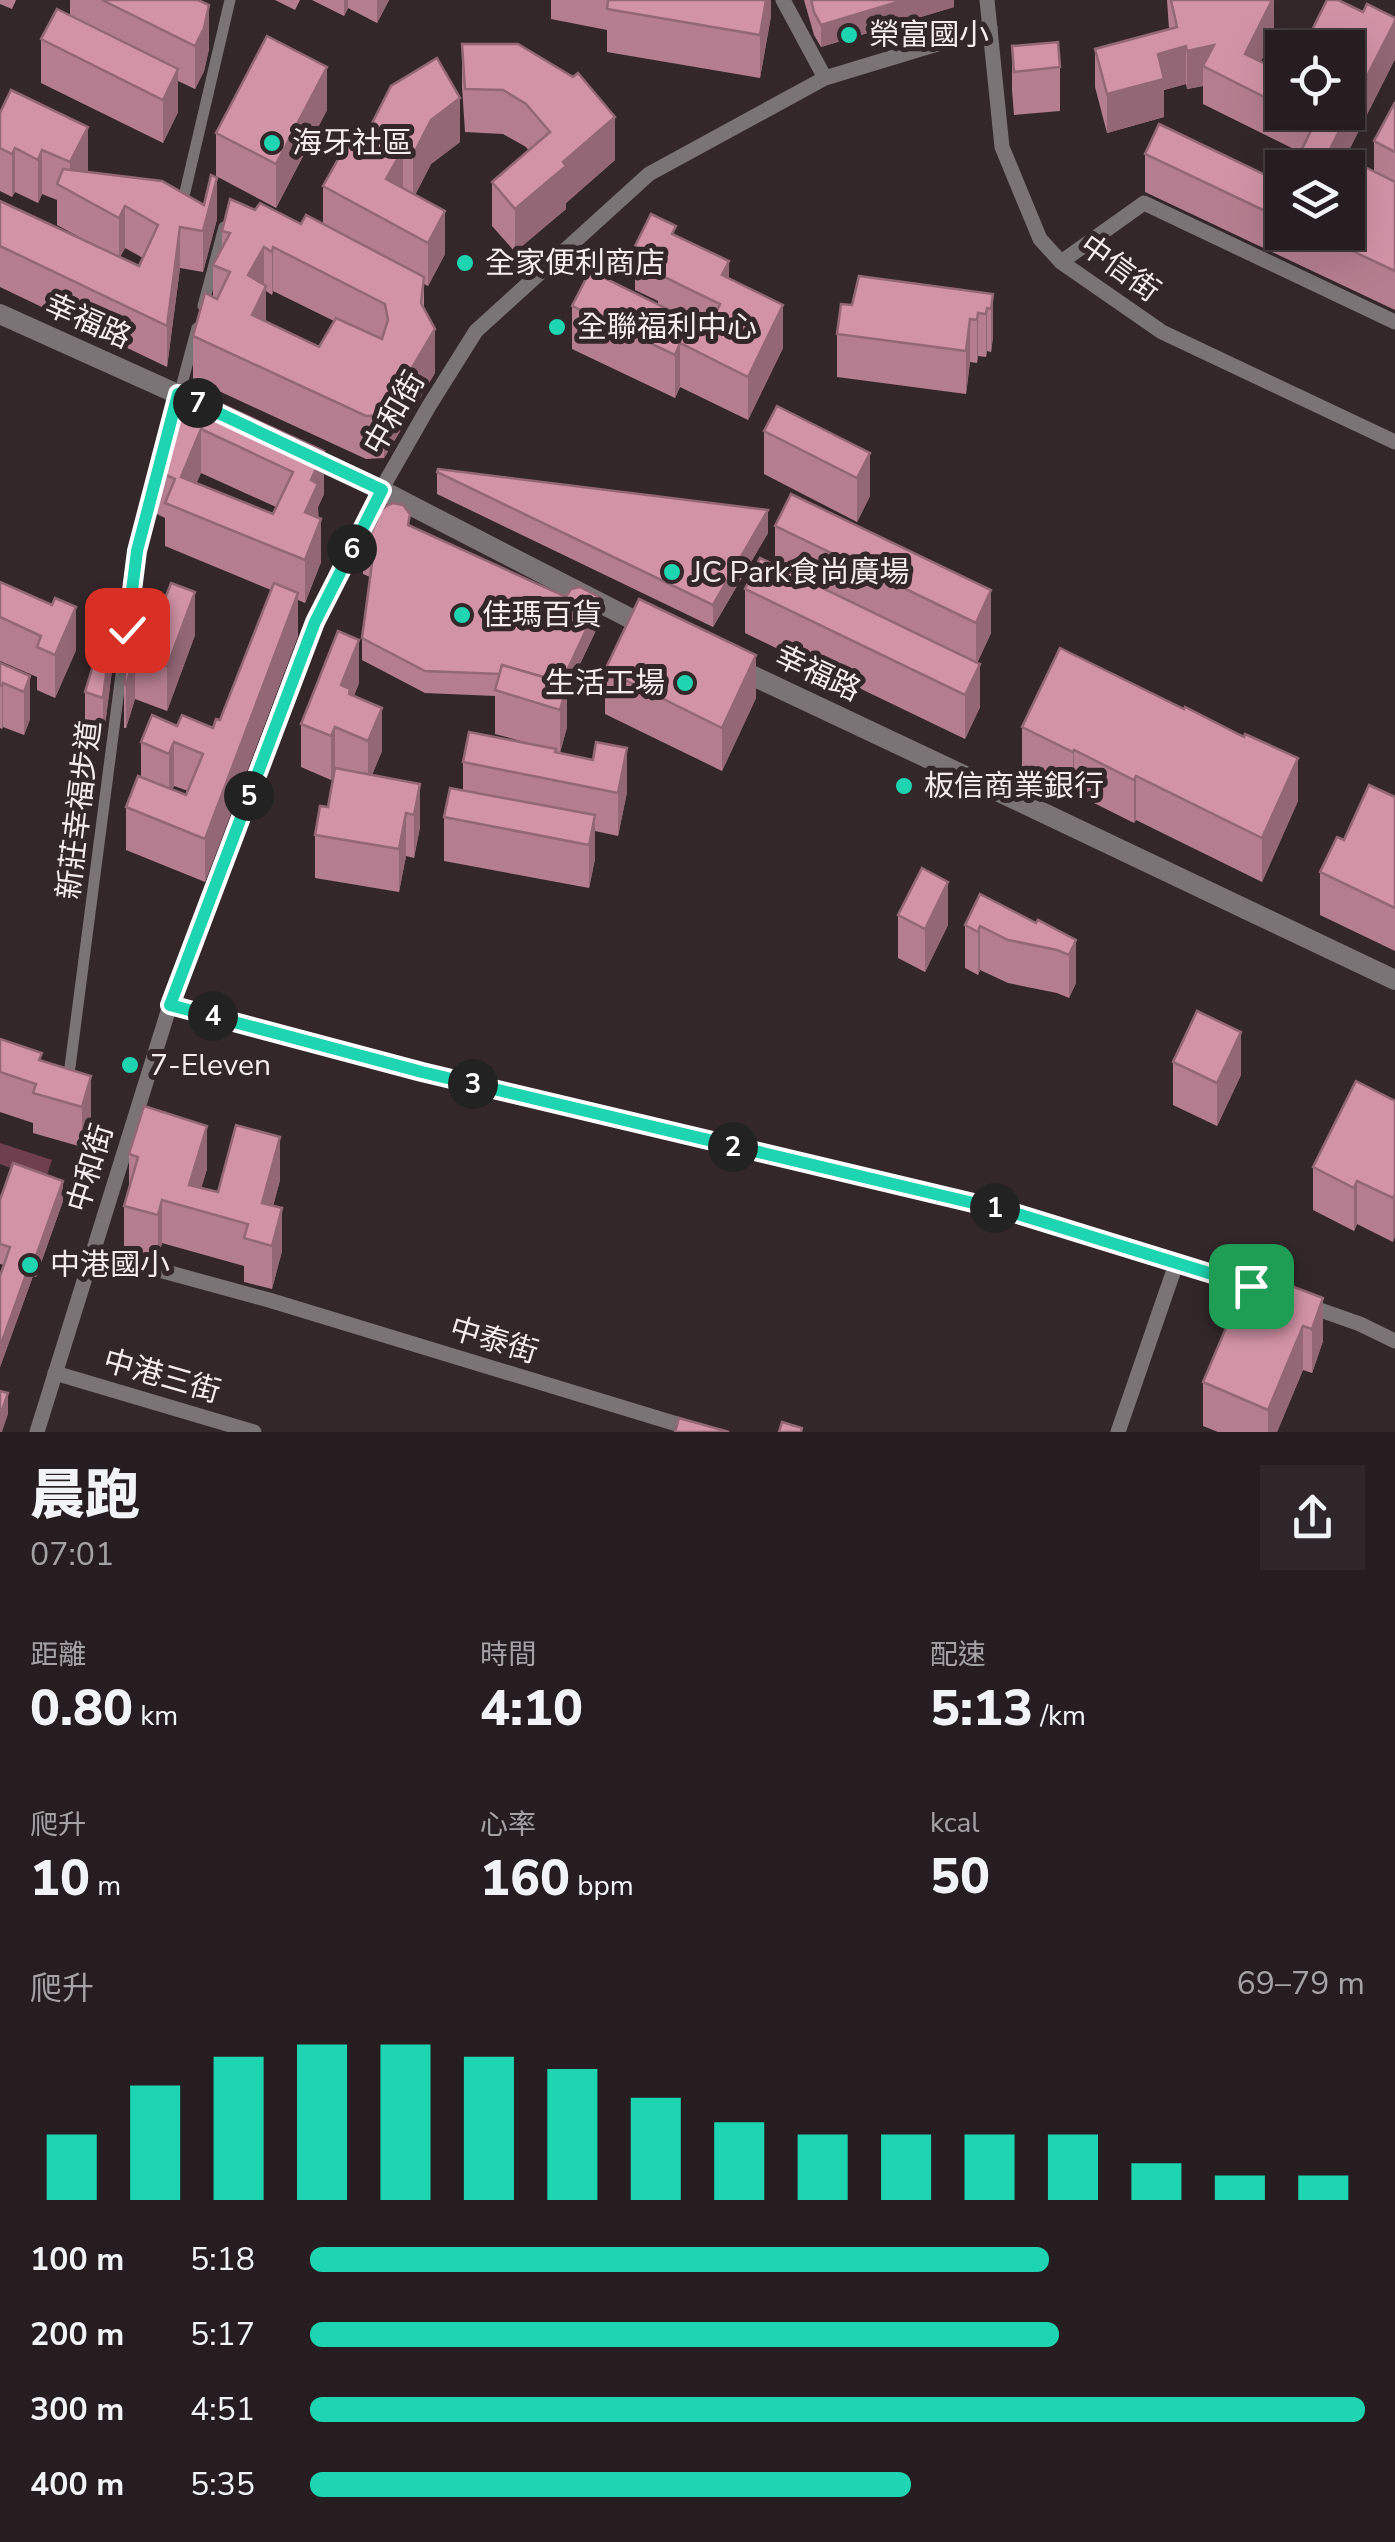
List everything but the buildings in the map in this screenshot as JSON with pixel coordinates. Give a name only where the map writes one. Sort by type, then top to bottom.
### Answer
[{"type":"street","points":[[185,192],[230,0]]},
{"type":"street","points":[[783,0],[825,78]]},
{"type":"street","name":"中信街","points":[[987,0],[1002,147],[1040,239],[1061,262],[1162,332],[1395,442]]},
{"type":"street","name":"中和街","points":[[36,1432],[170,1005],[315,622],[382,490],[476,331],[649,174],[825,78],[990,28]]},
{"type":"street","points":[[1061,262],[1144,203],[1395,322]]},
{"type":"street","name":"新莊幸福步道","points":[[70,1067],[137,551],[229,211]]},
{"type":"street","name":"幸福路","points":[[0,314],[229,418]]},
{"type":"street","points":[[280,442],[677,641]]},
{"type":"street","name":"幸福路","points":[[712,657],[1395,980]]},
{"type":"street","points":[[170,1005],[422,1072],[1011,1212],[1269,1293]]},
{"type":"street","name":"中泰街","points":[[92,1252],[269,1300],[703,1432]]},
{"type":"street","points":[[1118,1432],[1176,1264]]},
{"type":"street","points":[[1288,1299],[1360,1324],[1395,1341]]},
{"type":"street","name":"中港三街","points":[[55,1373],[254,1432]]},
{"type":"shaded area","points":[[0,1143],[52,1160],[45,1181],[0,1164]]},
{"type":"place","name":"榮富國小","points":[[849,35]]},
{"type":"place","name":"海牙社區","points":[[272,143]]},
{"type":"place","name":"全家便利商店","points":[[465,263]]},
{"type":"place","name":"全聯福利中心","points":[[557,327]]},
{"type":"place","name":"JC Park食尚廣場","points":[[672,572]]},
{"type":"place","name":"佳瑪百貨","points":[[462,615]]},
{"type":"place","name":"生活工場","points":[[685,683]]},
{"type":"place","name":"板信商業銀行","points":[[904,786]]},
{"type":"place","name":"7-Eleven","points":[[130,1065]]},
{"type":"place","name":"中港國小","points":[[30,1265]]},
{"type":"route","points":[[127,630],[137,551],[178,394],[382,490],[315,622],[170,1005],[422,1072],[1011,1212],[1251,1286]]}]
